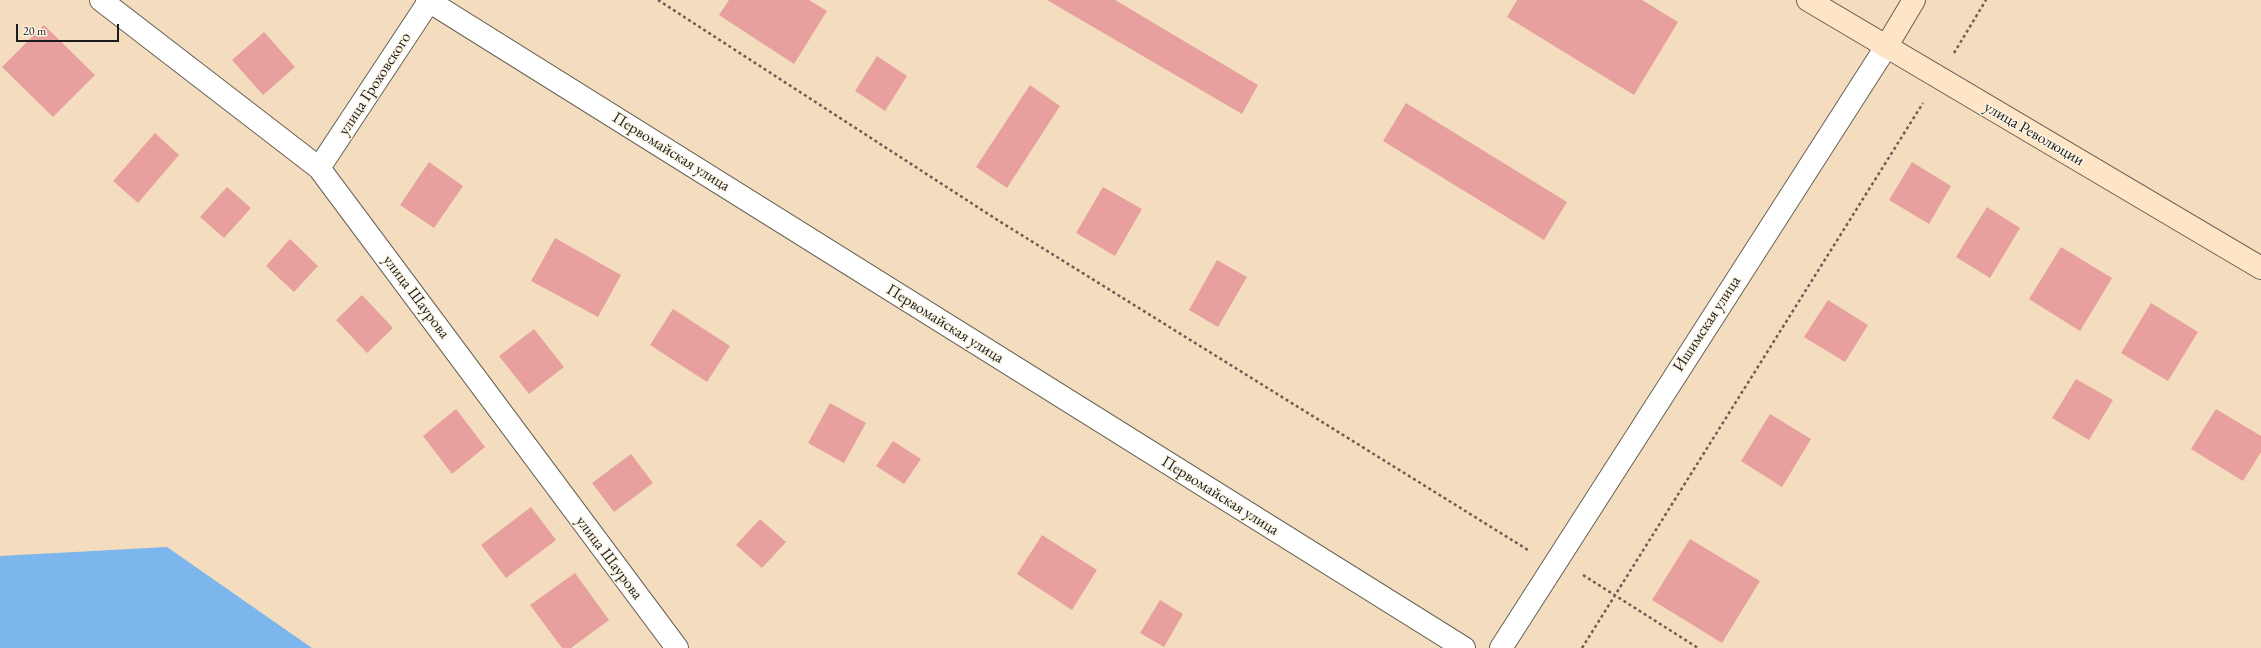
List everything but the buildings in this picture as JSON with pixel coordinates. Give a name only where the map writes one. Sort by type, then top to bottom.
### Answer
[{"type":"main road","name":"улица Революции","points":[[1808,0],[2261,268]]},
{"type":"main road","name":"Ишимская улица","points":[[1886,47],[1914,0]]},
{"type":"street","name":"улица Шаурова","points":[[101,0],[319,168],[677,648]]},
{"type":"street","name":"улица Гроховского","points":[[319,168],[428,0]]},
{"type":"street","name":"Первомайская улица","points":[[428,0],[1464,648]]},
{"type":"street","name":"Ишимская улица","points":[[1500,648],[1886,47]]},
{"type":"path","points":[[658,0],[999,221],[1496,531],[1530,552],[1556,559],[1698,648]]},
{"type":"path","points":[[1582,648],[1616,596],[1939,78],[1986,0]]},
{"type":"water","points":[[167,547],[312,648],[0,648],[0,556]]}]
